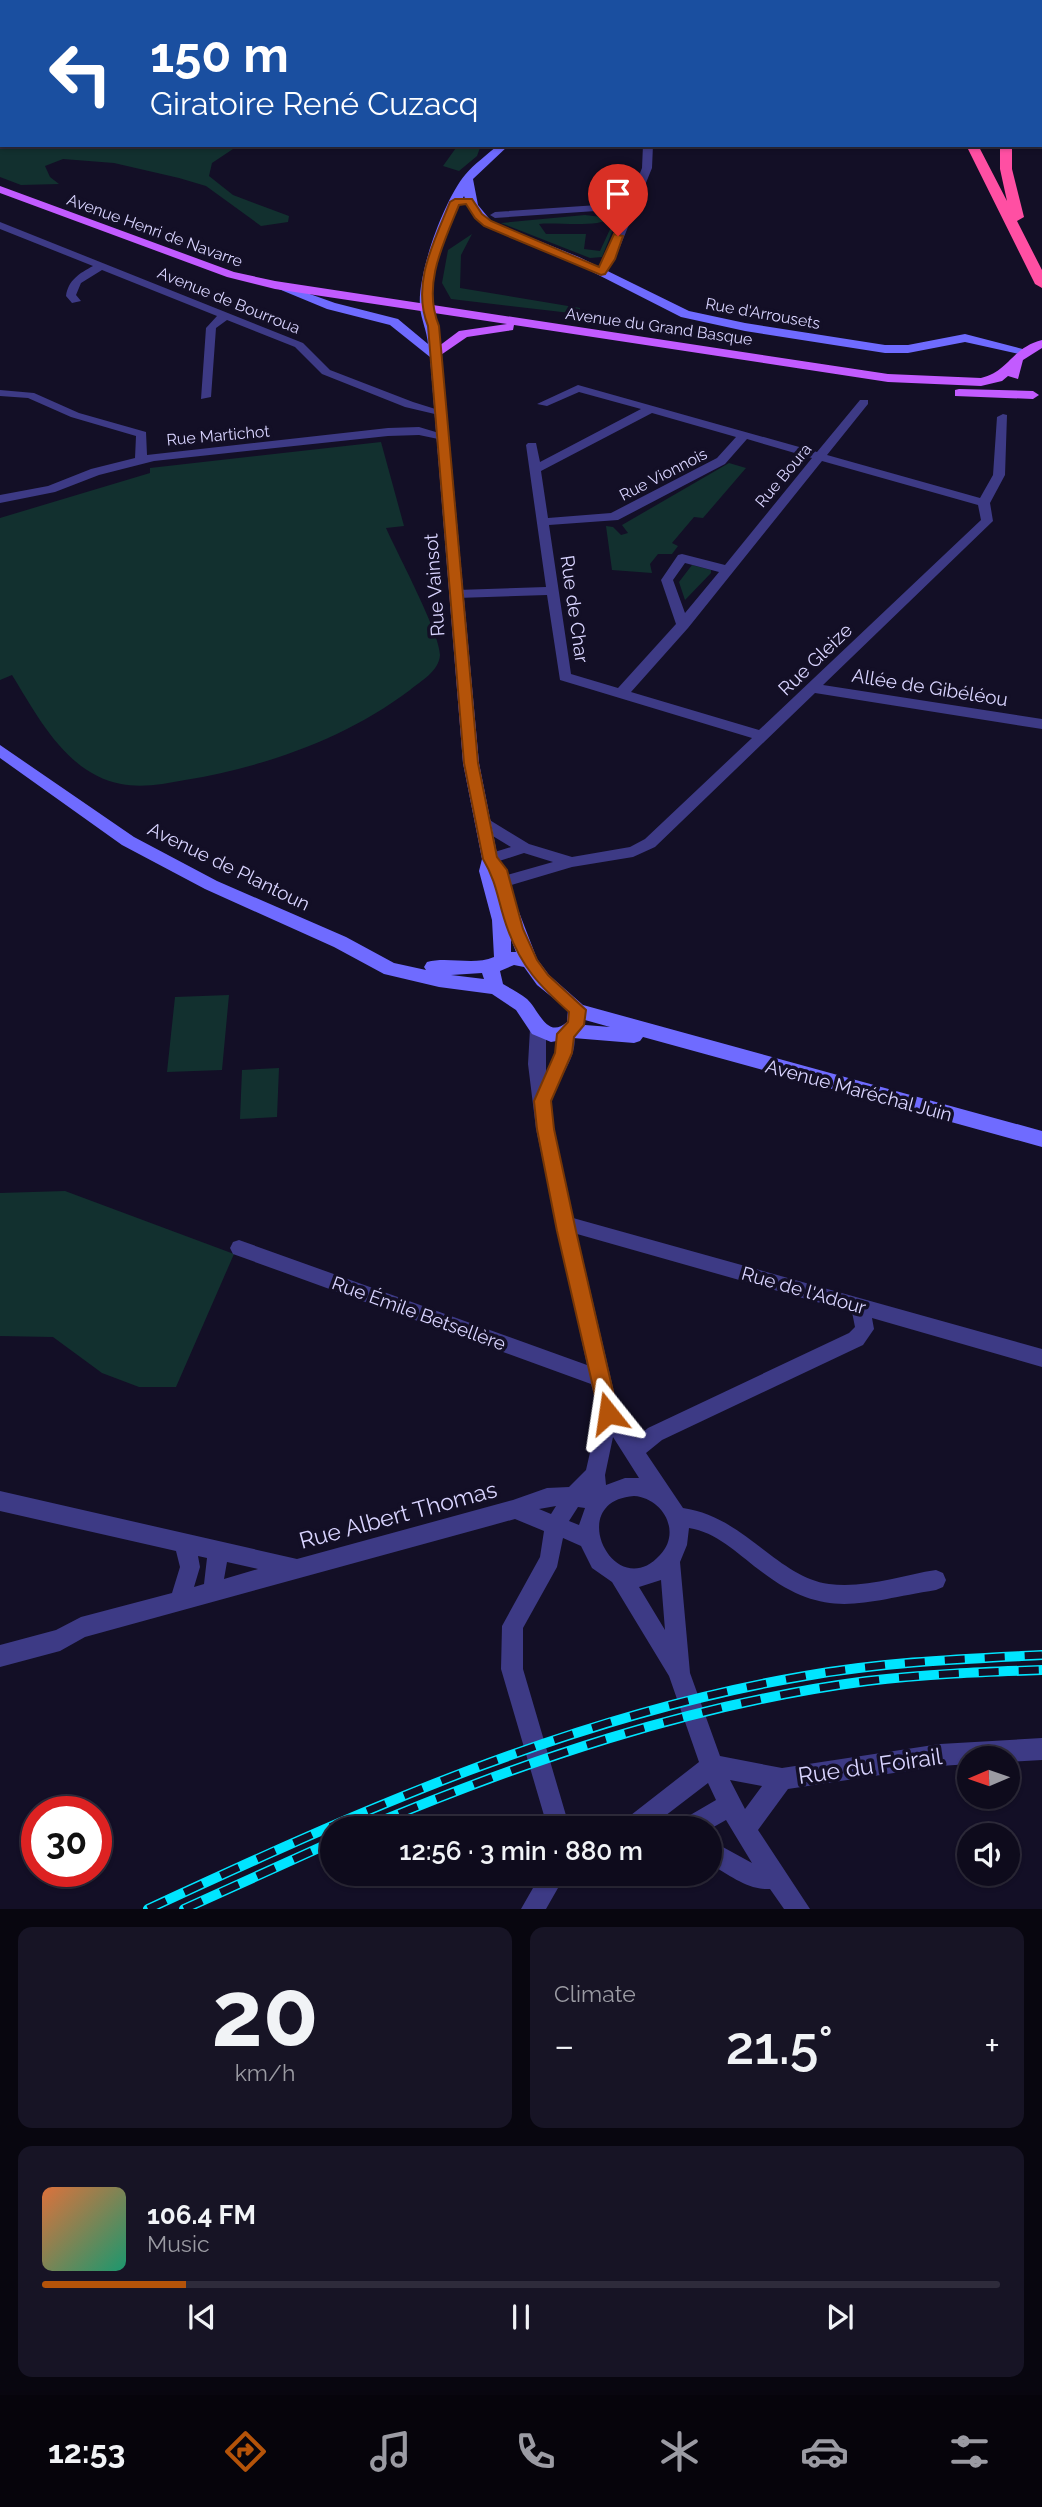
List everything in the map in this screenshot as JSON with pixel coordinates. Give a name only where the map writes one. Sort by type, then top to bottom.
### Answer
[{"type":"highway","points":[[965,147],[985,174]]},
{"type":"highway","points":[[973,147],[1042,284]]},
{"type":"highway","points":[[1006,147],[1006,169],[1024,246]]},
{"type":"main road","points":[[426,308],[430,264],[455,202],[469,177],[502,147]]},
{"type":"main road","points":[[455,202],[469,201],[469,177]]},
{"type":"main road","name":"Avenue Henri de Navarre","points":[[0,191],[231,275],[275,285],[426,308]]},
{"type":"main road","name":"Rue d'Arrousets","points":[[469,201],[478,216],[488,223],[601,272],[661,303],[710,321],[886,349],[908,349],[965,338],[995,346],[1017,359]]},
{"type":"main road","points":[[275,285],[331,306],[394,322],[435,355],[463,334],[530,324]]},
{"type":"main road","name":"Avenue du Grand Basque","points":[[426,308],[888,377],[981,382],[998,378],[1017,359],[1042,344]]},
{"type":"main road","name":"Rue Vainsot","points":[[426,308],[433,326],[471,763],[490,859],[487,872],[501,920],[499,962],[491,975],[496,988]]},
{"type":"main road","points":[[1017,359],[1015,378],[1038,398]]},
{"type":"main road","name":"Avenue du Grand Basque","points":[[888,377],[921,388],[954,393],[1038,398]]},
{"type":"main road","name":"Avenue de Plantoun","points":[[0,750],[128,841],[211,885],[340,942],[390,968],[439,980],[496,988]]},
{"type":"main road","name":"Rue Vainsot","points":[[490,859],[499,870],[515,929],[530,962],[542,979],[578,1010]]},
{"type":"main road","name":"Avenue de Plantoun","points":[[340,942],[443,970],[515,958],[530,962]]},
{"type":"main road","points":[[496,988],[522,1005],[538,1029]]},
{"type":"main road","points":[[569,1032],[576,1025],[578,1010]]},
{"type":"main road","name":"Avenue Maréchal Juin","points":[[578,1010],[677,1040],[1042,1139]]},
{"type":"main road","name":"Avenue Maréchal Juin","points":[[538,1029],[551,1035],[569,1032],[677,1040]]},
{"type":"street","points":[[601,272],[610,259],[646,168],[648,147]]},
{"type":"street","points":[[495,215],[629,206]]},
{"type":"street","name":"Avenue de Bourroua","points":[[0,225],[306,349],[315,363],[326,372],[409,405],[439,412]]},
{"type":"street","points":[[76,301],[71,296],[73,285],[102,265]]},
{"type":"street","points":[[205,397],[212,328],[214,323],[225,316]]},
{"type":"street","points":[[543,404],[578,388],[984,503]]},
{"type":"street","points":[[0,393],[30,395],[75,415],[142,434],[141,460]]},
{"type":"street","name":"Rue Boura","points":[[621,694],[683,625],[823,456],[864,402]]},
{"type":"street","points":[[535,469],[652,408]]},
{"type":"street","name":"Rue Gleize","points":[[501,881],[572,862],[633,852],[650,843],[987,521],[984,503],[999,475],[1003,417]]},
{"type":"street","name":"Rue Martichot","points":[[0,499],[51,489],[94,471],[169,456],[388,432],[419,431],[443,436]]},
{"type":"street","name":"Rue Vionnois","points":[[543,522],[614,517],[721,461],[744,434]]},
{"type":"street","name":"Rue de Char","points":[[532,445],[565,677],[762,736]]},
{"type":"street","points":[[683,625],[667,580],[682,558],[727,570]]},
{"type":"street","points":[[457,594],[552,591]]},
{"type":"street","name":"Allée de Gibéléou","points":[[813,688],[1042,724]]},
{"type":"street","name":"Rue Gleize","points":[[483,823],[524,848],[572,862]]},
{"type":"street","points":[[490,859],[524,848]]},
{"type":"street","points":[[538,1029],[536,1064],[545,1129],[608,1413],[677,1517],[680,1534],[678,1548],[670,1561],[657,1572],[641,1577],[620,1574],[601,1562],[589,1539],[589,1522],[599,1500],[595,1475],[608,1413]]},
{"type":"street","points":[[542,1101],[564,1053],[569,1032]]},
{"type":"street","name":"Rue de l'Adour","points":[[565,1223],[1042,1358]]},
{"type":"street","name":"Rue Émile Betsellère","points":[[239,1248],[599,1378]]},
{"type":"street","points":[[634,1451],[655,1434],[856,1339],[865,1329],[859,1306]]},
{"type":"street","points":[[555,1816],[512,1670],[512,1626],[550,1560],[555,1526],[574,1495],[595,1475]]},
{"type":"street","points":[[599,1500],[621,1488],[632,1487],[644,1488],[664,1499]]},
{"type":"street","name":"Rue Albert Thomas","points":[[0,1656],[60,1640],[81,1628],[294,1567],[350,1555],[515,1509],[556,1494],[599,1500]]},
{"type":"street","name":"Rue Albert Thomas","points":[[0,1501],[294,1567]]},
{"type":"street","name":"Rue Albert Thomas","points":[[515,1509],[589,1539]]},
{"type":"street","points":[[677,1517],[702,1520],[725,1532],[778,1573],[829,1594],[936,1580]]},
{"type":"street","points":[[180,1600],[190,1567],[185,1543]]},
{"type":"street","points":[[218,1589],[213,1581],[219,1551]]},
{"type":"street","points":[[670,1561],[679,1673]]},
{"type":"street","points":[[620,1574],[679,1673],[712,1766],[730,1805],[774,1877],[800,1909]]},
{"type":"street","name":"Rue du Foirail","points":[[712,1766],[782,1779],[940,1755],[1042,1749]]},
{"type":"street","points":[[651,1816],[712,1766]]},
{"type":"street","name":"Rue du Foirail","points":[[744,1829],[782,1779]]},
{"type":"street","points":[[711,1816],[730,1805]]},
{"type":"street","points":[[722,1858],[756,1878],[774,1877]]},
{"type":"street","points":[[532,1909],[547,1886]]},
{"type":"green space","points":[[0,147],[236,147],[212,163],[209,176],[233,195],[289,216],[288,222],[261,226],[206,186],[114,163],[63,159],[45,166],[50,177],[59,184],[21,185],[0,177]]},
{"type":"green space","points":[[457,147],[480,147],[477,156],[459,171],[443,166]]},
{"type":"green space","points":[[585,215],[610,218],[588,224],[539,224],[546,234],[586,234],[584,249],[600,251],[612,225],[615,224],[602,257],[590,258],[501,223]]},
{"type":"green space","points":[[472,234],[461,255],[460,288],[580,308],[579,314],[451,299],[442,283],[448,250]]},
{"type":"green space","points":[[381,442],[404,526],[386,528],[426,612],[440,655],[429,675],[385,707],[331,737],[274,759],[215,774],[137,786],[102,778],[85,769],[56,742],[12,675],[0,680],[0,518],[150,473],[150,468]]},
{"type":"green space","points":[[729,463],[746,468],[703,518],[694,517],[672,543],[678,546],[672,554],[658,554],[650,564],[652,573],[612,570],[606,526],[613,527],[621,535],[628,533],[622,525]]},
{"type":"green space","points":[[692,565],[711,570],[711,573],[685,600],[679,582]]},
{"type":"green space","points":[[229,995],[222,1070],[167,1072],[175,997]]},
{"type":"green space","points":[[279,1068],[277,1117],[240,1119],[242,1070]]},
{"type":"green space","points":[[65,1191],[234,1254],[176,1387],[139,1387],[102,1373],[53,1337],[0,1336],[0,1193]]},
{"type":"railway","points":[[148,1909],[388,1802],[551,1741],[635,1715],[719,1693],[834,1671],[923,1662],[1042,1655]]},
{"type":"railway","points":[[394,1816],[547,1758],[609,1738],[737,1704],[867,1681],[1042,1670]]},
{"type":"railway","points":[[184,1909],[320,1847]]},
{"type":"route","points":[[608,1413],[566,1231],[545,1129],[542,1101],[564,1053],[566,1034],[576,1025],[578,1010],[567,998],[551,988],[530,962],[515,929],[499,870],[490,859],[471,763],[433,326],[426,308],[430,264],[455,202],[469,201],[478,216],[488,223],[601,272],[610,259],[618,236]]}]
